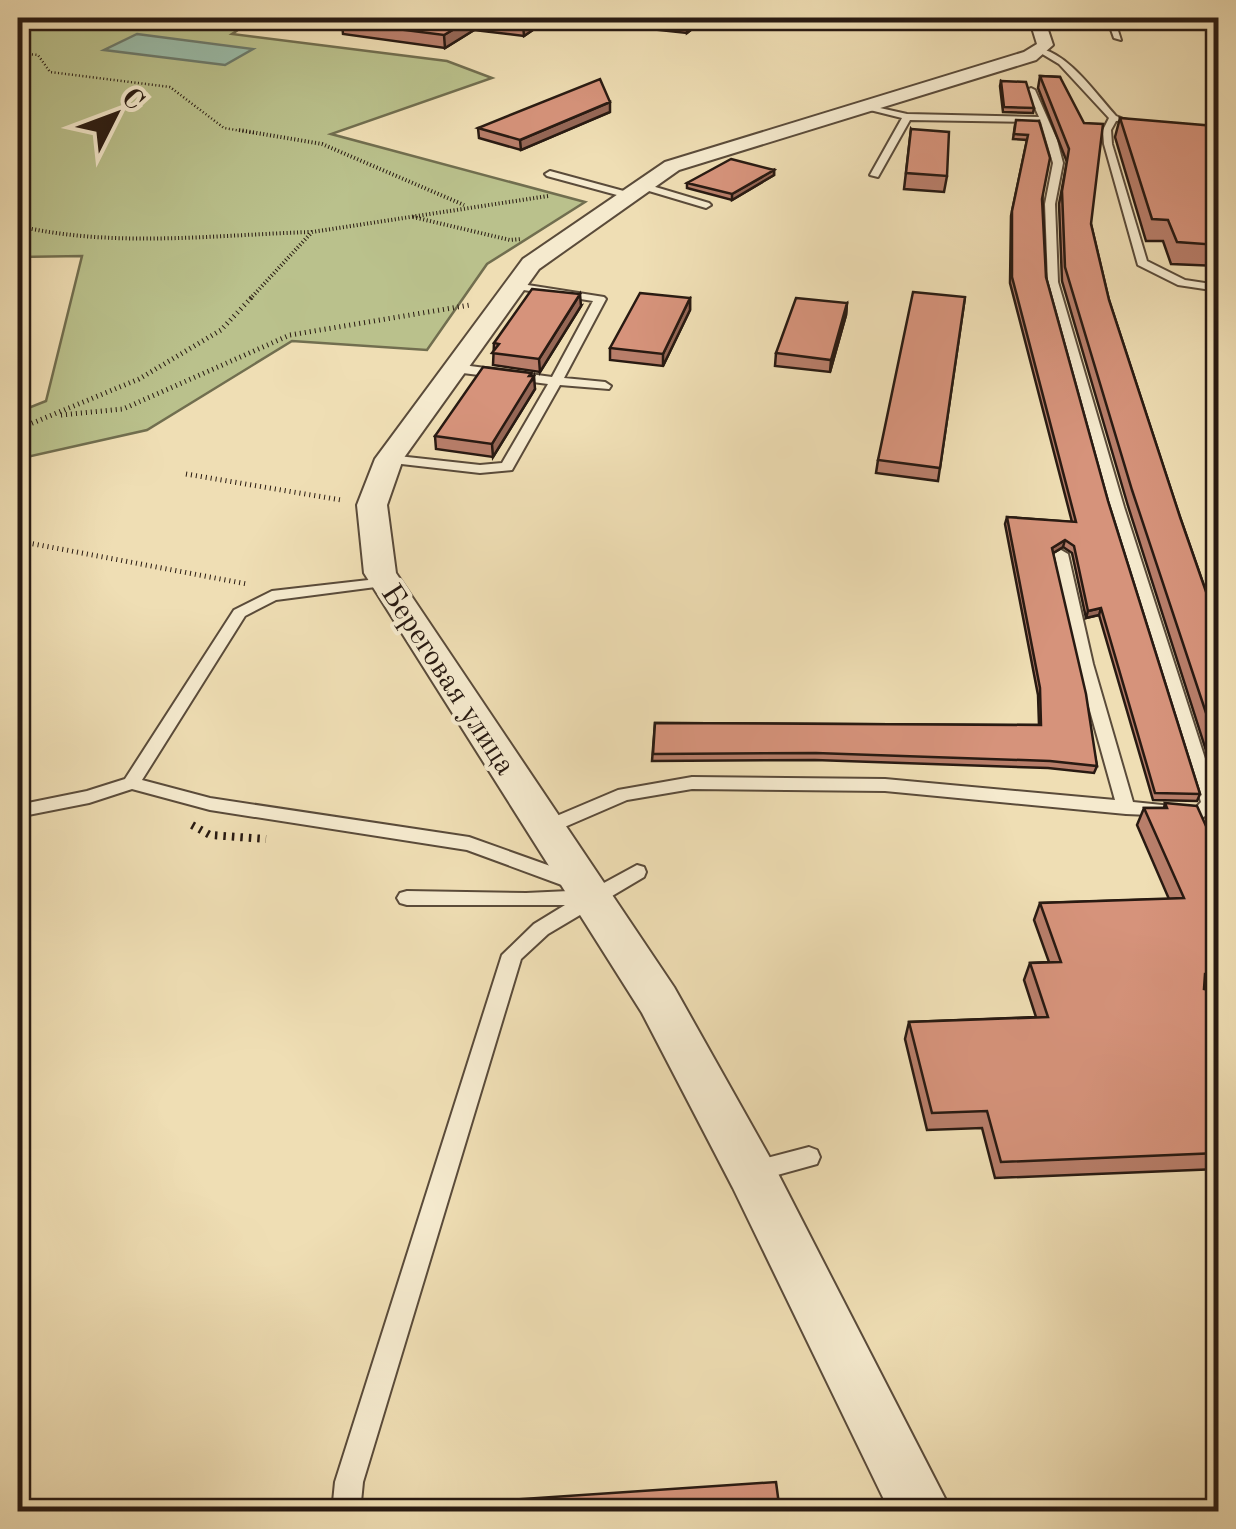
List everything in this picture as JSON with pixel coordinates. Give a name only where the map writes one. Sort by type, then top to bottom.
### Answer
[{"type":"street","name":"Береговая улица","points":[[922,1512],[752,1172],[658,1000],[380,573],[372,505],[389,459],[531,264],[635,190],[672,166],[708,153],[1016,61],[1040,34]]},
{"type":"lane","points":[[1110,18],[1118,38]]},
{"type":"lane","points":[[1040,34],[1113,118],[1131,122]]},
{"type":"lane","points":[[546,828],[624,794],[692,782],[885,785],[1126,808],[1202,821],[1210,804],[1117,507],[1053,282],[1050,204],[1058,162],[1031,90]]},
{"type":"lane","points":[[865,106],[907,118],[1045,120]]},
{"type":"lane","points":[[875,175],[907,118]]},
{"type":"lane","points":[[1113,118],[1107,130],[1108,144],[1142,264],[1182,283],[1218,288]]},
{"type":"lane","points":[[550,174],[593,186],[635,190],[706,205]]},
{"type":"lane","points":[[389,459],[506,468],[600,299],[510,292]]},
{"type":"lane","points":[[455,368],[606,386]]},
{"type":"lane","points":[[1061,554],[1086,664],[1126,808]]},
{"type":"lane","points":[[131,783],[239,612],[272,596],[386,582]]},
{"type":"lane","points":[[18,811],[131,783],[210,804],[469,844],[586,891]]},
{"type":"lane","points":[[406,898],[526,900],[586,891],[637,872]]},
{"type":"lane","points":[[346,1512],[348,1482],[512,955],[586,891]]},
{"type":"lane","points":[[752,1172],[809,1156]]},
{"type":"path","points":[[18,53],[38,55],[50,72],[170,87],[224,128],[322,144],[466,206]]},
{"type":"path","points":[[18,226],[57,235],[102,238],[312,232],[593,186]]},
{"type":"path","points":[[406,216],[510,240],[534,238]]},
{"type":"path","points":[[18,429],[139,379],[222,330],[312,232]]},
{"type":"path","points":[[52,416],[123,409],[290,335],[510,292]]},
{"type":"path","points":[[186,474],[372,505]]},
{"type":"path","points":[[18,540],[247,584]]},
{"type":"green space","points":[[18,18],[211,18],[250,22],[232,34],[447,61],[492,78],[331,134],[585,202],[487,264],[427,350],[292,341],[147,430],[18,459],[18,412],[46,401],[82,256],[18,257]]},
{"type":"shaded area","points":[[137,34],[253,49],[225,65],[104,50]]},
{"type":"building","points":[[350,18],[473,18],[444,35],[342,22]]},
{"type":"building","points":[[473,18],[533,18],[523,24]]},
{"type":"building","points":[[1040,76],[1060,77],[1084,123],[1103,124],[1091,224],[1109,300],[1218,626],[1218,749],[1132,490],[1065,267],[1062,191],[1069,149]]},
{"type":"building","points":[[600,79],[610,102],[520,140],[478,128]]},
{"type":"building","points":[[1001,81],[1026,82],[1034,108],[1004,107]]},
{"type":"building","points":[[1120,118],[1215,126],[1218,245],[1177,242],[1168,220],[1152,219]]},
{"type":"building","points":[[1016,120],[1039,121],[1050,158],[1042,199],[1046,277],[1108,501],[1200,794],[1155,793],[1101,608],[1088,611],[1074,546],[1065,540],[1052,548],[1086,694],[1097,766],[816,753],[653,754],[655,723],[1041,725],[1040,688],[1007,517],[1076,522],[1012,277],[1012,211],[1028,135],[1014,134]]},
{"type":"building","points":[[911,129],[949,132],[947,176],[906,173]]},
{"type":"building","points":[[731,159],[774,170],[732,194],[687,183]]},
{"type":"building","points":[[532,289],[580,294],[539,359],[492,353],[499,344],[494,343]]},
{"type":"building","points":[[913,292],[965,297],[940,468],[878,460]]},
{"type":"building","points":[[640,293],[690,298],[663,354],[610,348]]},
{"type":"building","points":[[796,298],[847,303],[831,360],[776,353]]},
{"type":"building","points":[[483,367],[534,376],[492,444],[435,436]]},
{"type":"building","points":[[1165,803],[1197,806],[1218,847],[1218,974],[1205,974],[1204,989],[1218,992],[1218,1153],[1001,1162],[987,1111],[932,1113],[909,1022],[1048,1017],[1030,963],[1061,962],[1040,903],[1184,898],[1144,808],[1167,808]]},
{"type":"building","points":[[776,1482],[780,1512],[489,1512],[492,1501]]}]
